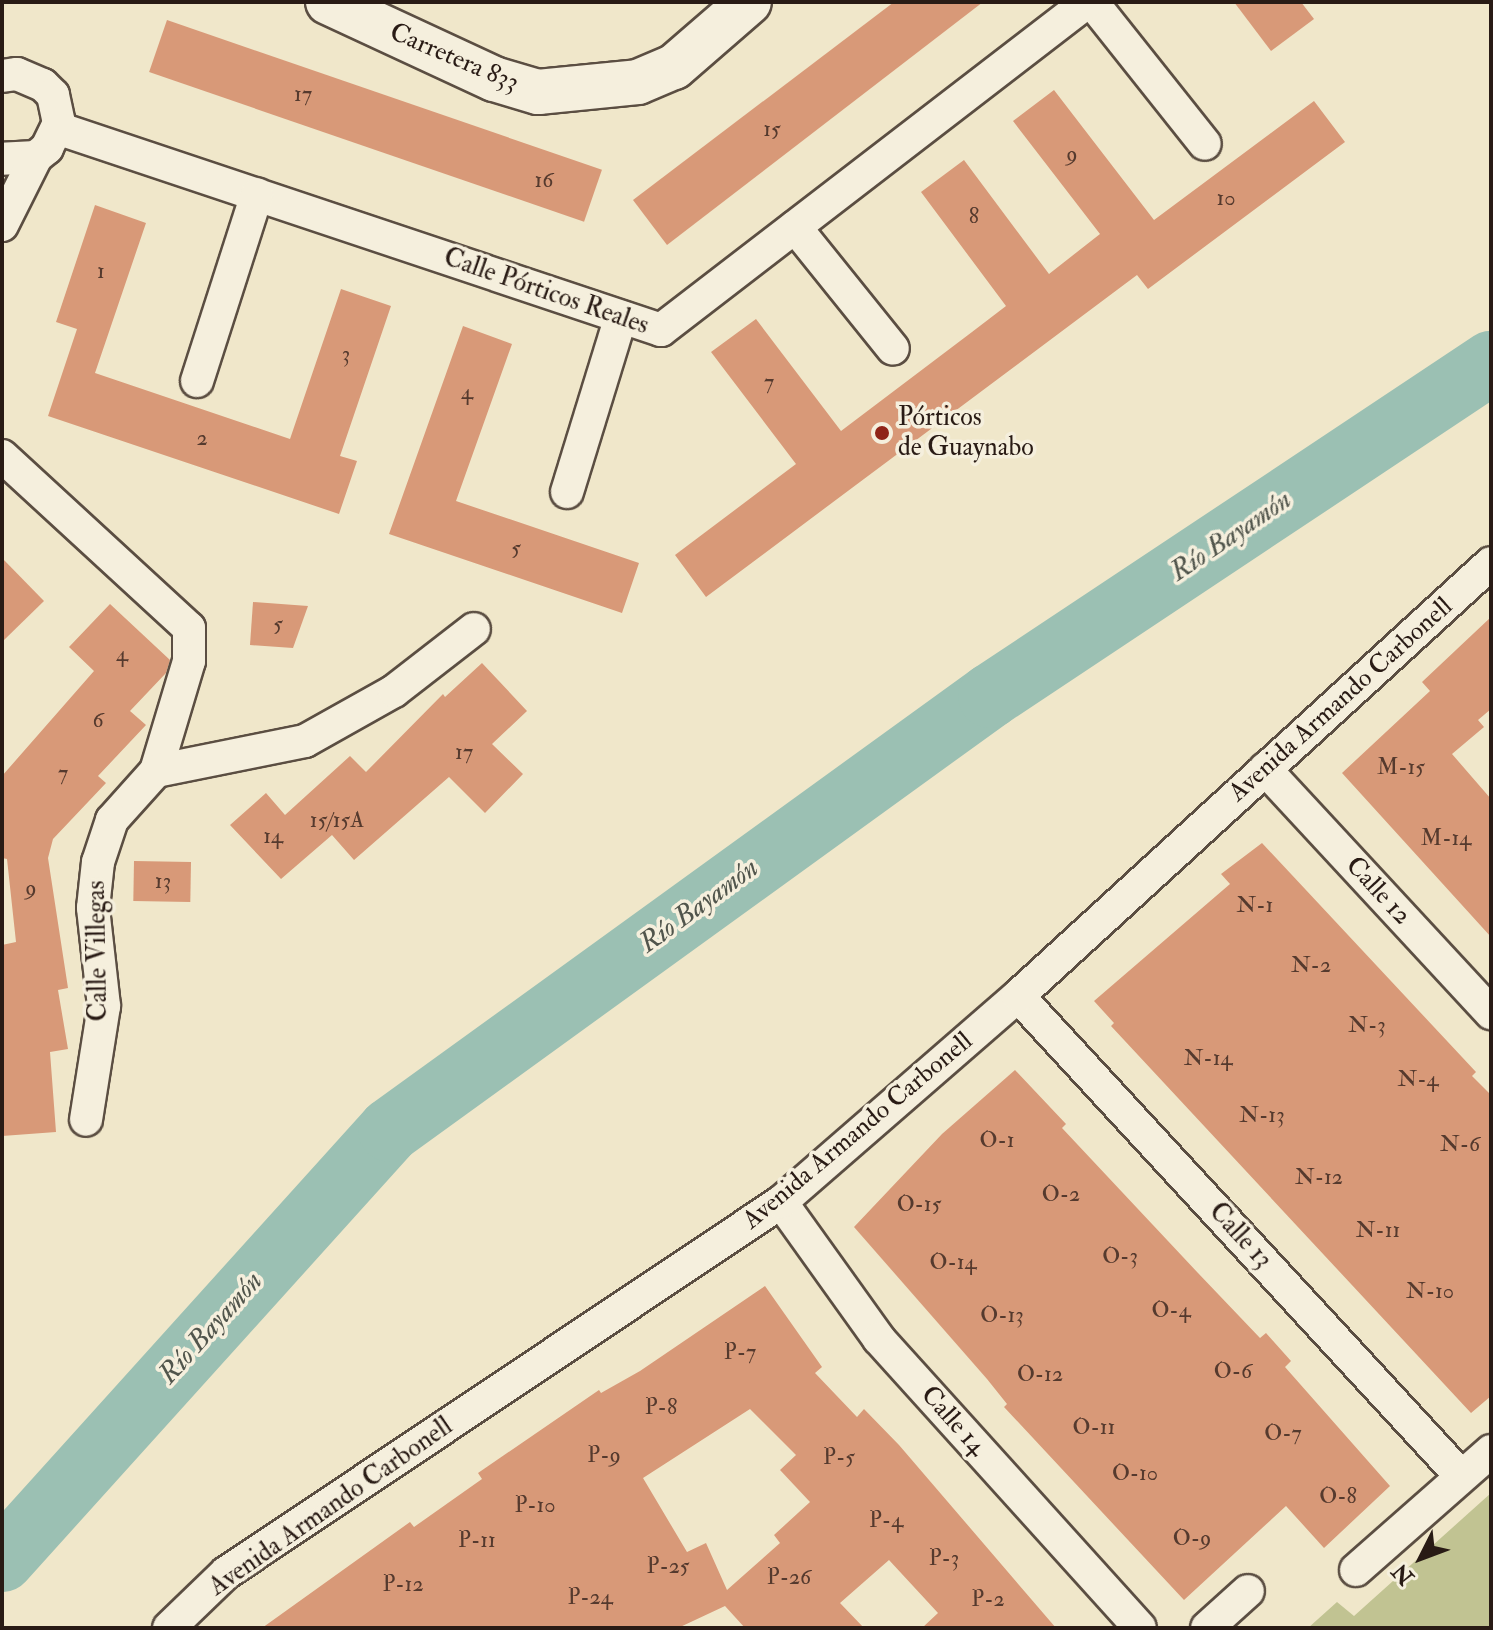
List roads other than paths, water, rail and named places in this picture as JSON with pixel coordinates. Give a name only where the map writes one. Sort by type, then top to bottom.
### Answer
[{"type":"street","name":"Carretera 833","points":[[328,2],[494,79],[538,92],[591,90],[650,77],[708,42],[749,2]]},
{"type":"street","points":[[1090,2],[1205,144]]},
{"type":"street","name":"Calle Pórticos Reales","points":[[57,128],[661,330],[1090,2]]},
{"type":"street","points":[[2,76],[17,74],[43,85],[58,109],[57,128],[36,157],[2,225]]},
{"type":"street","points":[[2,159],[36,157]]},
{"type":"street","points":[[197,381],[257,194]]},
{"type":"street","points":[[795,227],[893,349]]},
{"type":"street","points":[[567,492],[621,317]]},
{"type":"street","name":"Calle Villegas","points":[[2,456],[189,628],[186,673],[156,771],[112,820],[98,862],[93,908],[104,1006],[86,1120]]},
{"type":"street","name":"Avenida Armando Carbonell","points":[[169,1628],[226,1573],[781,1202],[1018,996],[1491,563]]},
{"type":"street","points":[[156,771],[305,741],[394,691],[474,629]]},
{"type":"street","name":"Calle 12","points":[[1265,769],[1491,1013]]},
{"type":"street","name":"Calle 13","points":[[1018,996],[1461,1476]]},
{"type":"street","name":"Calle 14","points":[[781,1202],[879,1339],[1140,1628]]},
{"type":"street","points":[[1356,1570],[1491,1451]]},
{"type":"street","points":[[1207,1628],[1248,1591]]},
{"type":"waterway","name":"Río Bayamón","points":[[2,1560],[390,1130],[990,696],[1491,363]]},
{"type":"place","name":"Pórticos de Guaynabo","points":[[882,433]]}]
